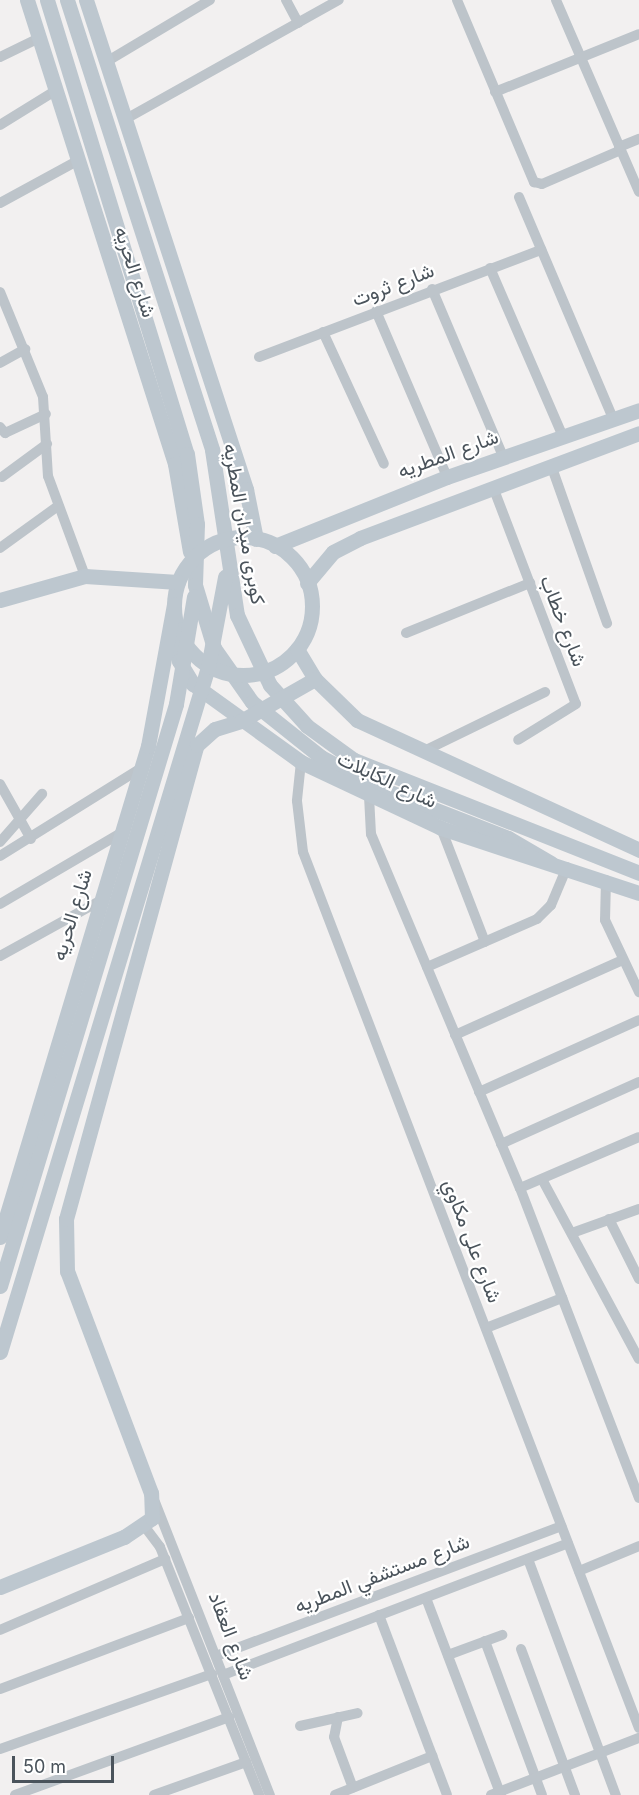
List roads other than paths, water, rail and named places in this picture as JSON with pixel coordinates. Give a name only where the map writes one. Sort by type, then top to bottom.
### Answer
[{"type":"main road","name":"شارع الحريه","points":[[27,0],[169,446],[192,560]]},
{"type":"main road","name":"كوبرى ميدان المطريه","points":[[47,0],[178,427],[195,501],[195,585],[214,648],[252,702],[292,738],[376,785],[508,838],[550,863]]},
{"type":"main road","name":"كوبرى ميدان المطريه","points":[[67,0],[202,420],[217,482],[226,559],[237,615],[270,685],[330,746],[376,785],[639,873]]},
{"type":"main road","name":"شارع الحريه","points":[[86,0],[225,430],[256,539]]},
{"type":"main road","name":"شارع المطريه","points":[[275,546],[351,513],[503,456],[562,434],[639,410]]},
{"type":"main road","points":[[169,446],[184,460],[205,460],[220,448],[225,430]]},
{"type":"main road","points":[[308,583],[333,552],[360,538],[639,433]]},
{"type":"main road","points":[[351,513],[349,528],[360,538]]},
{"type":"main road","points":[[256,539],[275,546],[295,561],[308,583],[311,618],[297,649],[270,670],[237,675],[196,657],[178,629],[174,604],[178,582],[192,560],[216,542],[256,539]]},
{"type":"main road","points":[[0,1352],[214,646],[226,559]]},
{"type":"main road","points":[[0,600],[85,576],[178,582]]},
{"type":"main road","points":[[0,1286],[176,704],[195,585]]},
{"type":"main road","name":"شارع الحريه","points":[[0,1235],[96,903],[148,746],[174,604]]},
{"type":"main road","name":"شارع الكابلات","points":[[178,629],[176,652],[188,677],[241,721],[301,762],[376,785],[441,828],[567,867],[639,893]]},
{"type":"main road","name":"شارع الكابلات","points":[[297,649],[315,679],[357,720],[422,752],[639,850]]},
{"type":"main road","points":[[0,1587],[145,1527],[153,1510],[152,1492],[73,1290],[64,1251],[66,1219],[192,757],[206,735],[241,721],[315,679]]},
{"type":"main road","points":[[148,746],[163,736],[176,736],[192,757]]},
{"type":"street","points":[[106,62],[210,0]]},
{"type":"street","points":[[286,0],[298,23]]},
{"type":"street","points":[[124,120],[339,0]]},
{"type":"street","points":[[457,0],[495,92],[538,184],[639,139]]},
{"type":"street","points":[[556,0],[639,192]]},
{"type":"street","points":[[495,92],[639,34]]},
{"type":"street","points":[[0,57],[39,38]]},
{"type":"street","points":[[0,125],[55,91]]},
{"type":"street","points":[[0,203],[77,161]]},
{"type":"street","points":[[519,197],[613,418]]},
{"type":"street","name":"شارع ثروت","points":[[259,357],[432,289],[541,250]]},
{"type":"street","points":[[490,268],[562,434]]},
{"type":"street","points":[[432,289],[503,456]]},
{"type":"street","points":[[0,291],[25,348],[46,414],[48,476],[85,576]]},
{"type":"street","points":[[376,311],[447,477]]},
{"type":"street","points":[[323,332],[384,464]]},
{"type":"street","points":[[0,363],[25,348]]},
{"type":"street","points":[[0,427],[5,433],[46,414]]},
{"type":"street","points":[[2,477],[47,444]]},
{"type":"street","points":[[551,465],[607,624]]},
{"type":"street","name":"شارع خطاب","points":[[493,487],[576,704],[518,740]]},
{"type":"street","points":[[0,548],[58,506]]},
{"type":"street","points":[[406,633],[530,583]]},
{"type":"street","points":[[422,752],[545,692]]},
{"type":"street","name":"شارع على مكاوي","points":[[301,762],[297,801],[303,852],[639,1728]]},
{"type":"street","points":[[0,856],[31,840],[140,769]]},
{"type":"street","points":[[0,784],[31,840]]},
{"type":"street","points":[[376,785],[371,834],[520,1188],[639,1498]]},
{"type":"street","points":[[0,842],[42,794]]},
{"type":"street","points":[[441,828],[485,942]]},
{"type":"street","points":[[0,904],[121,833]]},
{"type":"street","points":[[427,967],[546,912],[567,867]]},
{"type":"street","points":[[606,880],[603,912],[639,992]]},
{"type":"street","points":[[0,956],[96,903]]},
{"type":"street","points":[[455,1035],[623,960]]},
{"type":"street","points":[[479,1092],[639,1020]]},
{"type":"street","points":[[501,1144],[639,1082]]},
{"type":"street","points":[[520,1188],[543,1181],[639,1137]]},
{"type":"street","points":[[543,1181],[639,1359]]},
{"type":"street","points":[[572,1233],[639,1209]]},
{"type":"street","points":[[609,1220],[639,1279]]},
{"type":"street","points":[[486,1328],[562,1298]]},
{"type":"street","name":"شارع العقاد","points":[[152,1492],[216,1656],[229,1717],[259,1795]]},
{"type":"street","name":"شارع مستشفي المطريه","points":[[216,1656],[561,1526]]},
{"type":"street","name":"شارع العقاد","points":[[145,1527],[165,1560],[189,1618],[218,1674],[270,1795]]},
{"type":"street","name":"شارع مستشفي المطريه","points":[[0,1749],[218,1674],[568,1543]]},
{"type":"street","points":[[579,1571],[639,1546]]},
{"type":"street","points":[[528,1559],[616,1795]]},
{"type":"street","points":[[0,1630],[165,1560]]},
{"type":"street","points":[[426,1598],[497,1794],[639,1738]]},
{"type":"street","points":[[379,1615],[447,1795]]},
{"type":"street","points":[[0,1689],[189,1618]]},
{"type":"street","points":[[448,1655],[502,1635]]},
{"type":"street","points":[[485,1641],[542,1795]]},
{"type":"street","points":[[520,1649],[575,1795]]},
{"type":"street","points":[[300,1726],[358,1713]]},
{"type":"street","points":[[15,1795],[229,1717]]},
{"type":"street","points":[[338,1718],[334,1737],[353,1788]]},
{"type":"street","points":[[335,1795],[432,1756]]},
{"type":"street","points":[[154,1795],[246,1762]]}]
